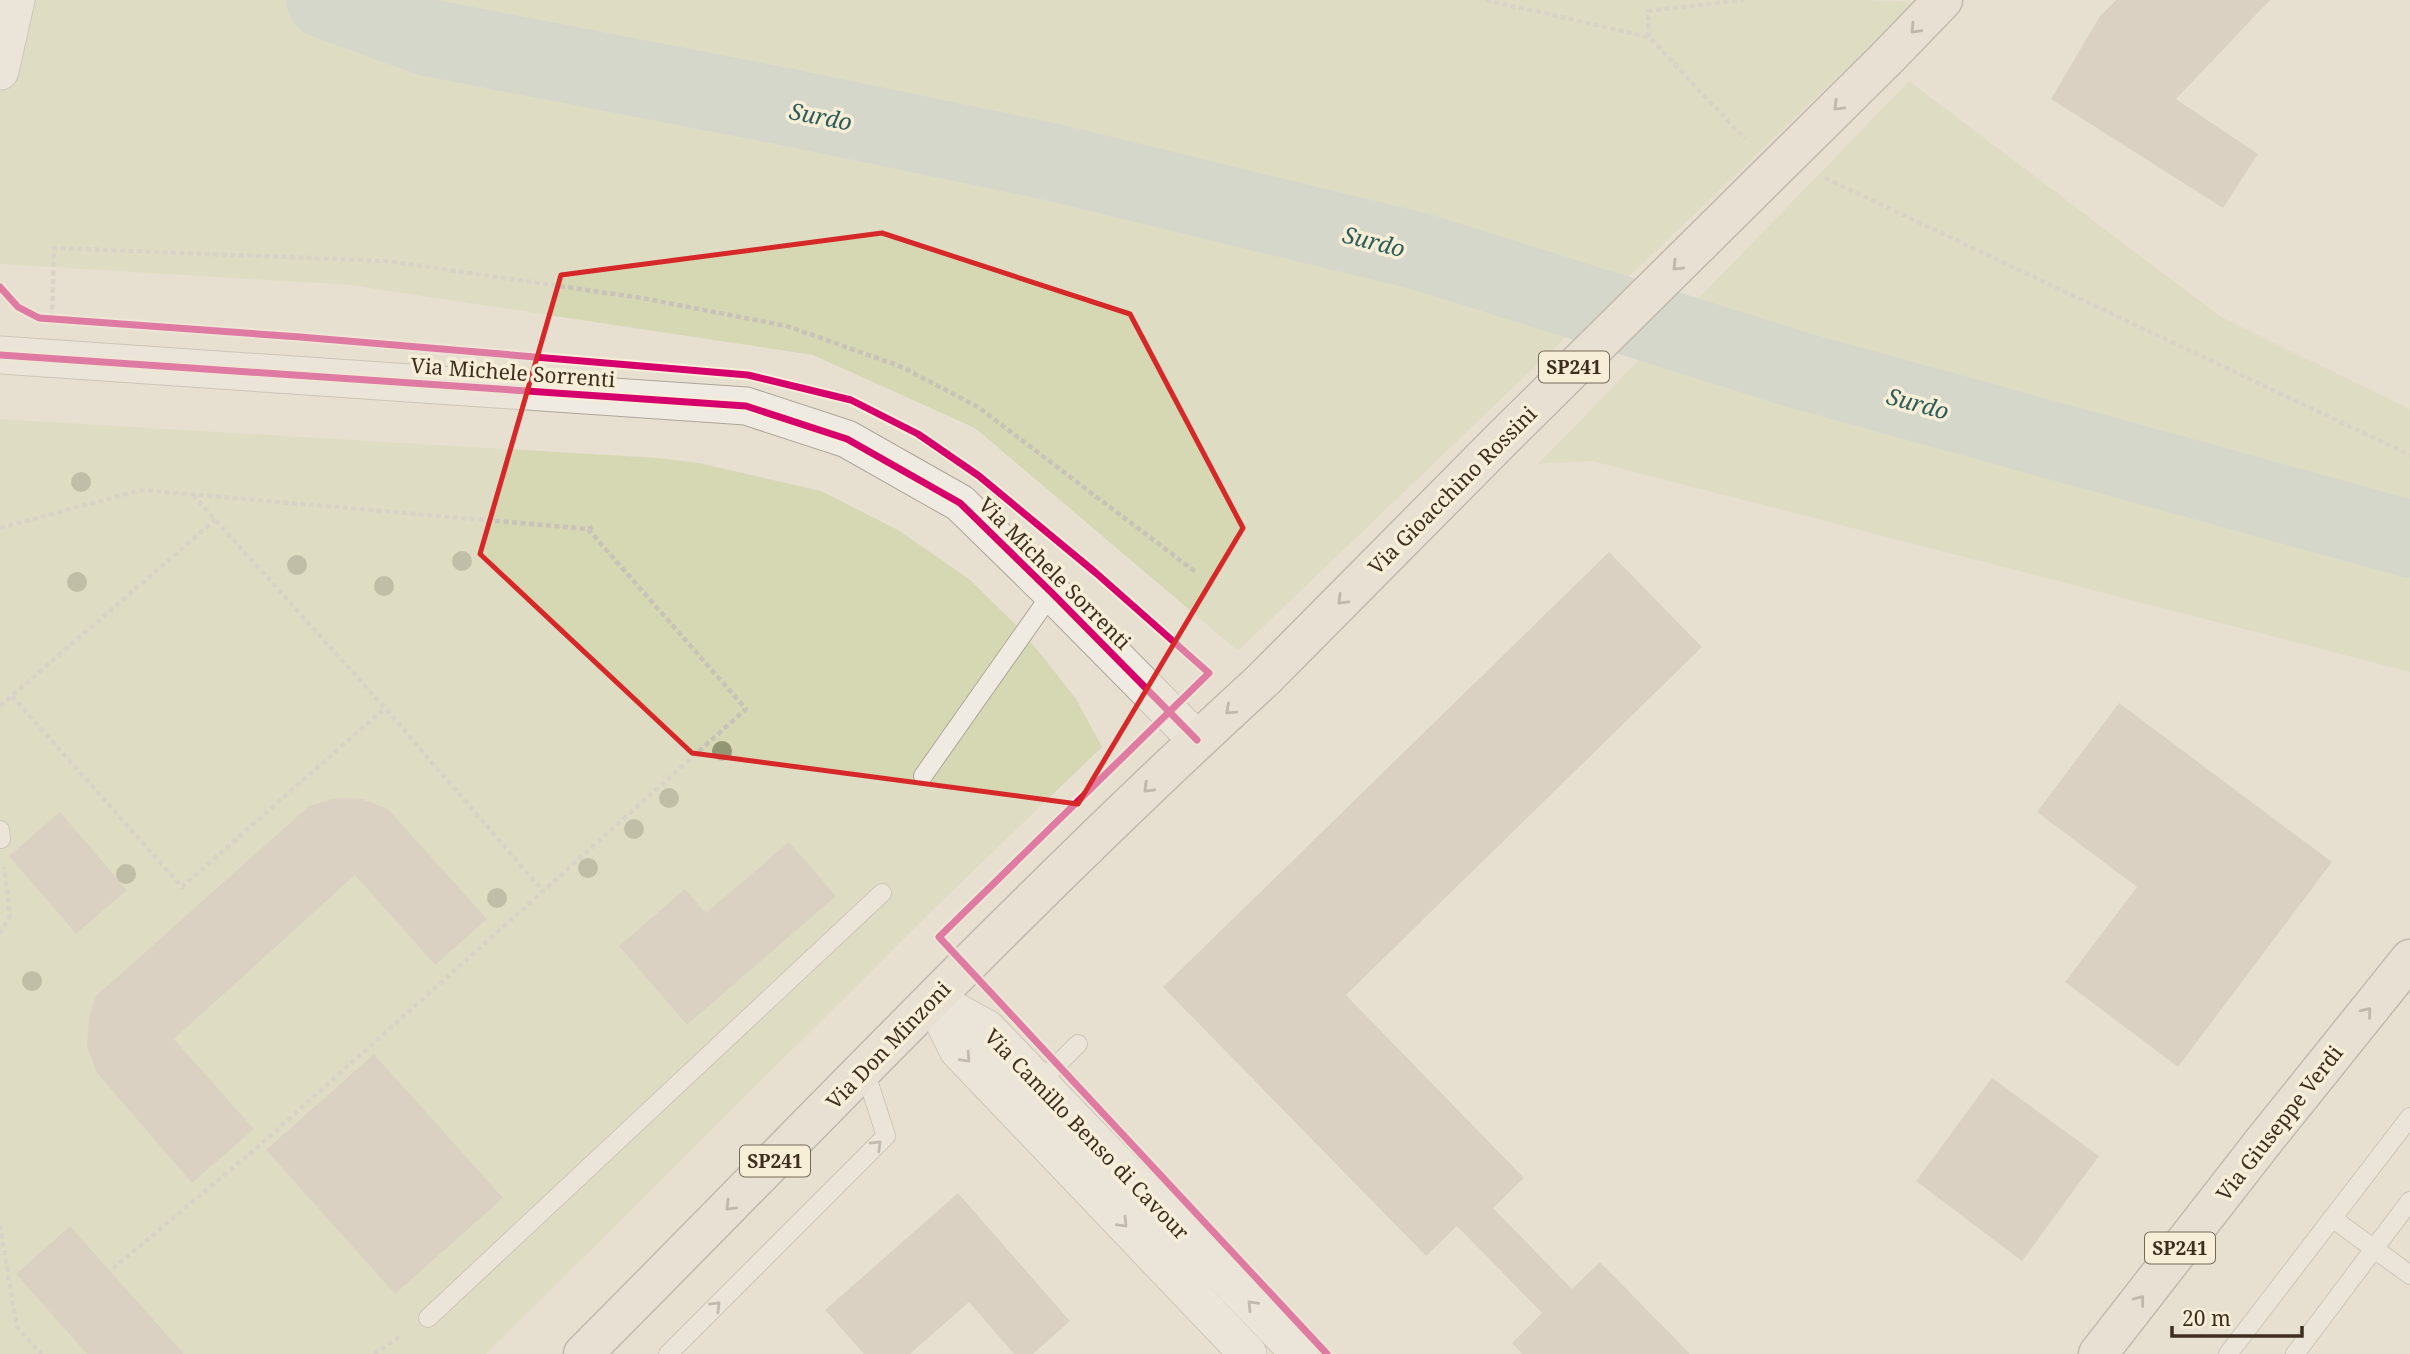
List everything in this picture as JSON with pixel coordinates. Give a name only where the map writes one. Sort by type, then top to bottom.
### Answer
[{"type":"main road","name":"Via Gioacchino Rossini","points":[[1197,740],[1264,679],[1942,0]]},
{"type":"main road","name":"Via Don Minzoni","points":[[583,1354],[933,999],[1197,740]]},
{"type":"main road","name":"Via Giuseppe Verdi","points":[[2098,1354],[2271,1131],[2410,959]]},
{"type":"street","points":[[0,71],[16,0]]},
{"type":"street","name":"Via Michele Sorrenti","points":[[0,355],[746,405],[846,439],[960,503],[1197,740]]},
{"type":"street","name":"Via Camillo Benso di Cavour","points":[[933,999],[988,1029],[1300,1354]]},
{"type":"street","name":"Via Camillo Benso di Cavour","points":[[933,999],[958,1050],[1248,1354]]},
{"type":"lane","points":[[923,776],[1052,593]]},
{"type":"lane","points":[[0,830],[1,839]]},
{"type":"lane","points":[[428,1318],[882,893]]},
{"type":"lane","points":[[1039,1083],[1078,1044]]},
{"type":"lane","points":[[668,1354],[886,1136],[864,1068]]},
{"type":"lane","points":[[2228,1354],[2410,1117]]},
{"type":"lane","points":[[2295,1354],[2410,1201]]},
{"type":"lane","points":[[2332,1218],[2410,1275]]},
{"type":"path","points":[[1486,0],[1648,37],[1742,138],[1755,144]]},
{"type":"path","points":[[1648,37],[1648,11],[1744,0]]},
{"type":"path","points":[[1818,174],[2410,455]]},
{"type":"path","points":[[52,319],[54,248],[387,261],[642,298],[787,326],[902,368],[978,407],[1197,573]]},
{"type":"path","points":[[39,318],[66,320]]},
{"type":"path","points":[[0,528],[141,490],[588,529],[596,526]]},
{"type":"path","points":[[193,495],[385,708],[542,890]]},
{"type":"path","points":[[0,706],[215,520]]},
{"type":"path","points":[[110,1271],[260,1146],[746,709],[588,529]]},
{"type":"path","points":[[12,695],[182,887],[385,708]]},
{"type":"path","points":[[0,934],[10,916],[1,839]]},
{"type":"path","points":[[0,1225],[17,1327],[42,1354]]},
{"type":"highlighted area","points":[[882,233],[1130,314],[1243,528],[1078,804],[692,753],[480,554],[561,275]]},
{"type":"green space","points":[[0,0],[1916,2],[1238,651],[975,428],[813,355],[349,285],[0,264]]},
{"type":"green space","points":[[1909,81],[2221,317],[2410,409],[2410,672],[1592,461],[1538,464]]},
{"type":"green space","points":[[0,419],[658,458],[699,463],[821,491],[898,530],[969,579],[1015,624],[1043,657],[1076,699],[1102,747],[939,904],[486,1354],[0,1354]]},
{"type":"building","points":[[2116,0],[2270,0],[2176,99],[2258,154],[2223,208],[2051,99],[2100,16]]},
{"type":"building","points":[[1609,552],[1702,647],[1346,995],[1524,1178],[1493,1208],[1572,1289],[1600,1262],[1690,1354],[1522,1354],[1512,1343],[1542,1313],[1457,1226],[1426,1256],[1163,987]]},
{"type":"building","points":[[2119,703],[2332,862],[2178,1067],[2065,982],[2137,887],[2037,812]]},
{"type":"building","points":[[335,798],[362,799],[388,809],[487,919],[435,965],[355,875],[174,1039],[254,1129],[192,1183],[97,1073],[87,1046],[89,1017],[96,996],[309,806]]},
{"type":"building","points":[[60,812],[127,890],[76,934],[9,856]]},
{"type":"building","points":[[789,842],[836,896],[687,1025],[619,946],[685,889],[706,913]]},
{"type":"building","points":[[374,1054],[503,1198],[395,1294],[266,1150]]},
{"type":"building","points":[[1992,1078],[2099,1156],[2022,1261],[1916,1181]]},
{"type":"building","points":[[958,1193],[1070,1321],[1033,1354],[1014,1354],[969,1302],[910,1354],[864,1354],[825,1310]]},
{"type":"building","points":[[70,1226],[184,1354],[87,1354],[16,1274]]},
{"type":"waterway","name":"Surdo","points":[[325,0],[430,38],[787,107],[1052,162],[1422,252],[1798,370],[2410,539]]},
{"type":"cycle path","points":[[0,287],[18,307],[39,318],[748,375],[851,400],[918,434],[979,476],[1096,573],[1209,673],[939,937],[1327,1354]]},
{"type":"cycle path","points":[[0,355],[746,406],[847,439],[960,503],[1197,740]]}]
